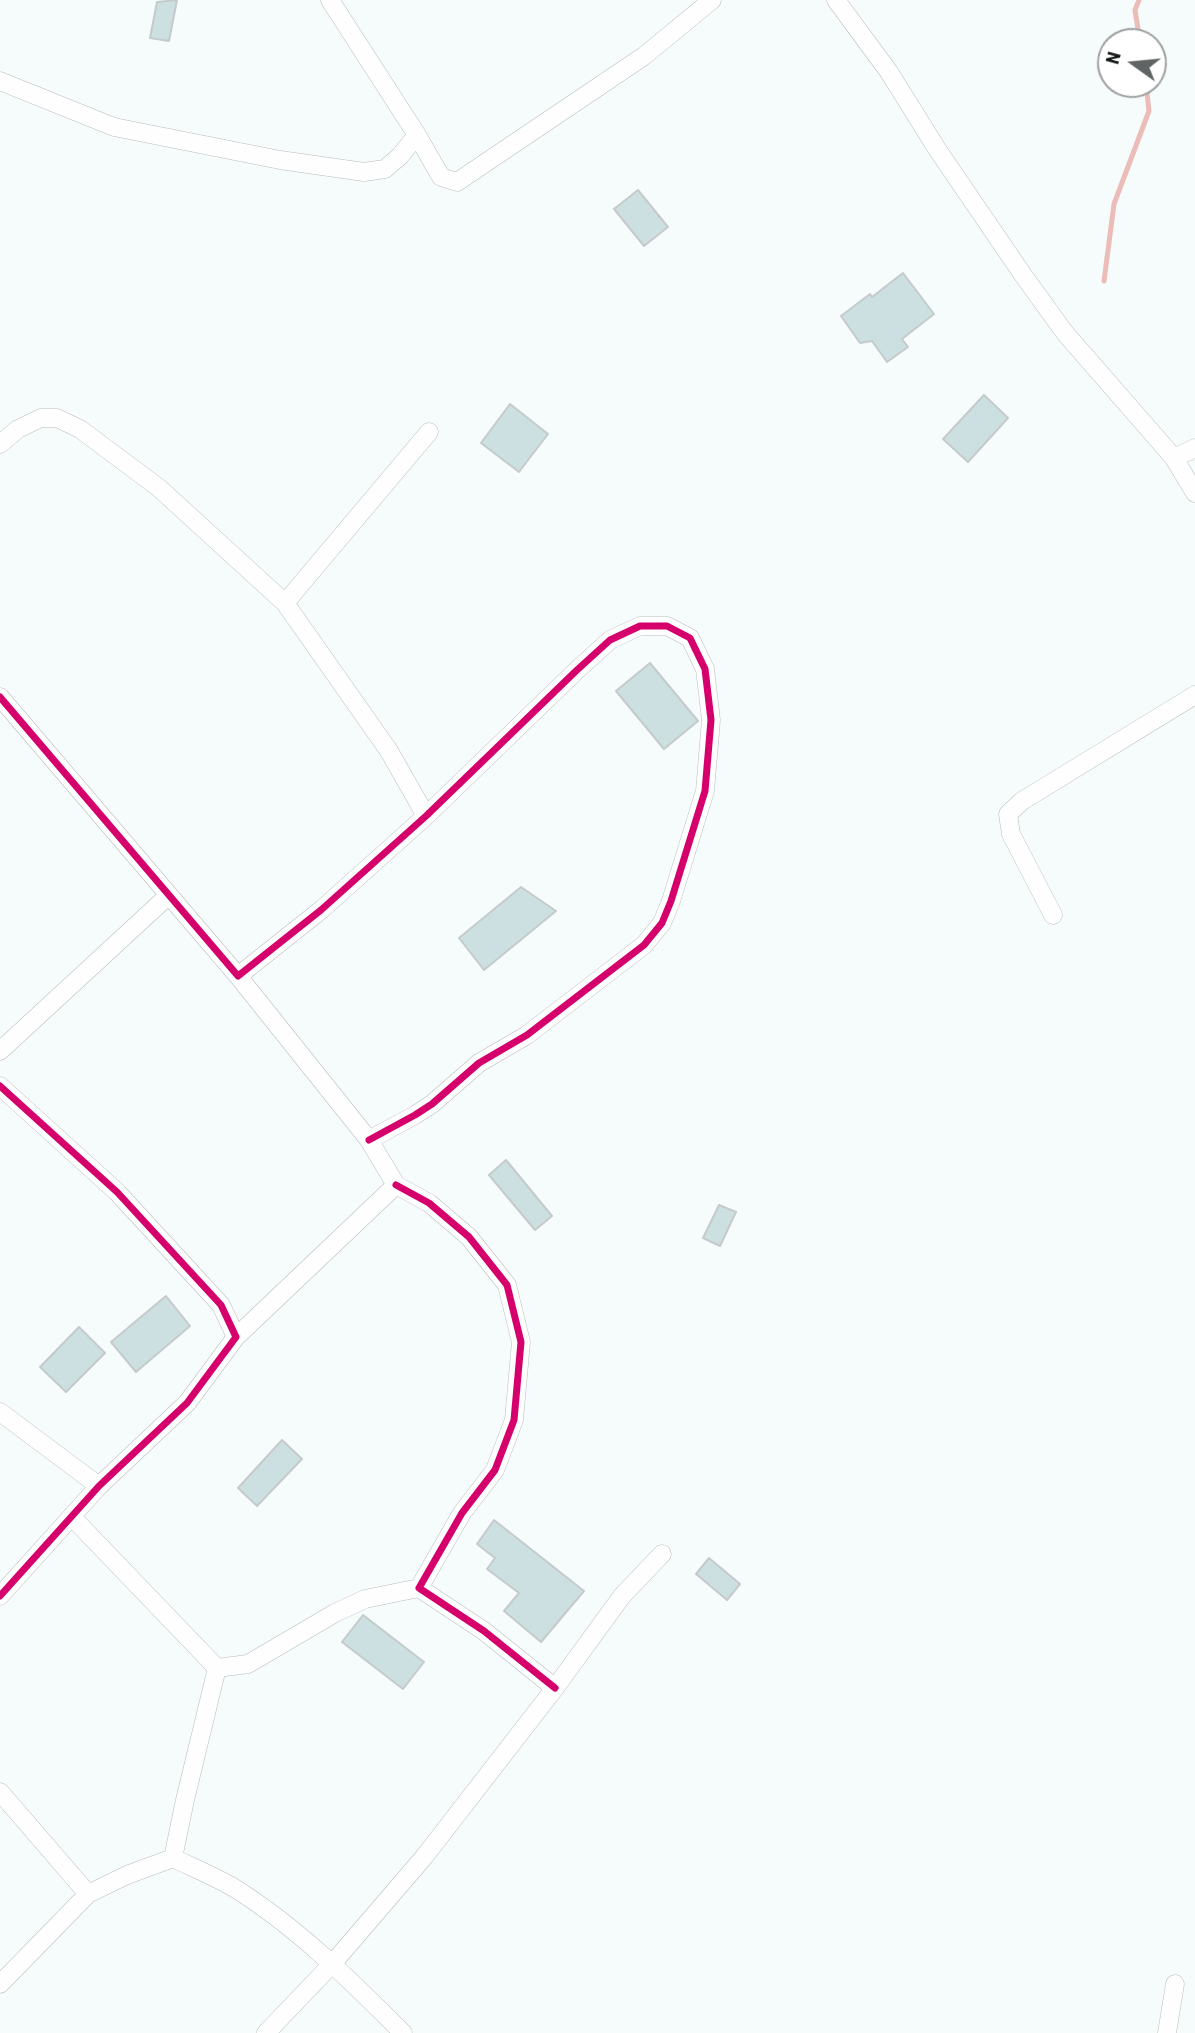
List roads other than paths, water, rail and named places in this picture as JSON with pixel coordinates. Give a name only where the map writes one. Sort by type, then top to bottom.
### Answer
[{"type":"street","points":[[330,0],[417,135],[440,177],[457,182],[644,56],[712,0]]},
{"type":"street","points":[[836,0],[889,72],[937,149],[1065,333],[1174,458],[1195,494]]},
{"type":"street","points":[[0,81],[114,127],[280,160],[364,172],[386,169],[417,135]]},
{"type":"street","points":[[0,444],[18,429],[41,418],[57,418],[80,429],[159,488],[285,603],[389,751],[426,816]]},
{"type":"street","points":[[285,603],[429,432]]},
{"type":"street","points":[[1174,458],[1195,449]]},
{"type":"street","points":[[239,976],[321,910],[426,816],[610,640],[640,626],[667,626],[691,638],[705,669],[711,720],[705,791],[662,923],[644,945],[527,1035],[479,1063],[432,1104],[369,1140]]},
{"type":"street","points":[[1053,915],[1011,834],[1008,814],[1022,801],[1195,695]]},
{"type":"street","points":[[0,697],[239,976],[369,1140],[396,1185],[429,1203],[470,1237],[507,1285],[521,1342],[514,1420],[495,1470],[462,1513],[419,1588]]},
{"type":"street","points":[[0,1051],[169,895]]},
{"type":"street","points":[[0,1086],[117,1192],[221,1305],[236,1336]]},
{"type":"street","points":[[0,1596],[99,1486],[187,1403],[236,1336],[396,1185]]},
{"type":"street","points":[[0,1412],[99,1486]]},
{"type":"street","points":[[72,1517],[217,1668]]},
{"type":"street","points":[[266,2033],[333,1963],[424,1857],[555,1688],[622,1596],[662,1554]]},
{"type":"street","points":[[217,1668],[248,1664],[335,1613],[365,1599],[419,1588],[484,1631],[555,1688]]},
{"type":"street","points":[[173,1858],[217,1668]]},
{"type":"street","points":[[0,1792],[88,1894]]},
{"type":"street","points":[[0,1984],[88,1894],[127,1875],[173,1858],[234,1888],[279,1918],[333,1963],[403,2033]]},
{"type":"street","points":[[1167,2033],[1175,1984]]},
{"type":"waterway","points":[[1138,28],[1135,10],[1139,0]]},
{"type":"waterway","points":[[1104,281],[1114,204],[1149,111],[1148,98]]}]
